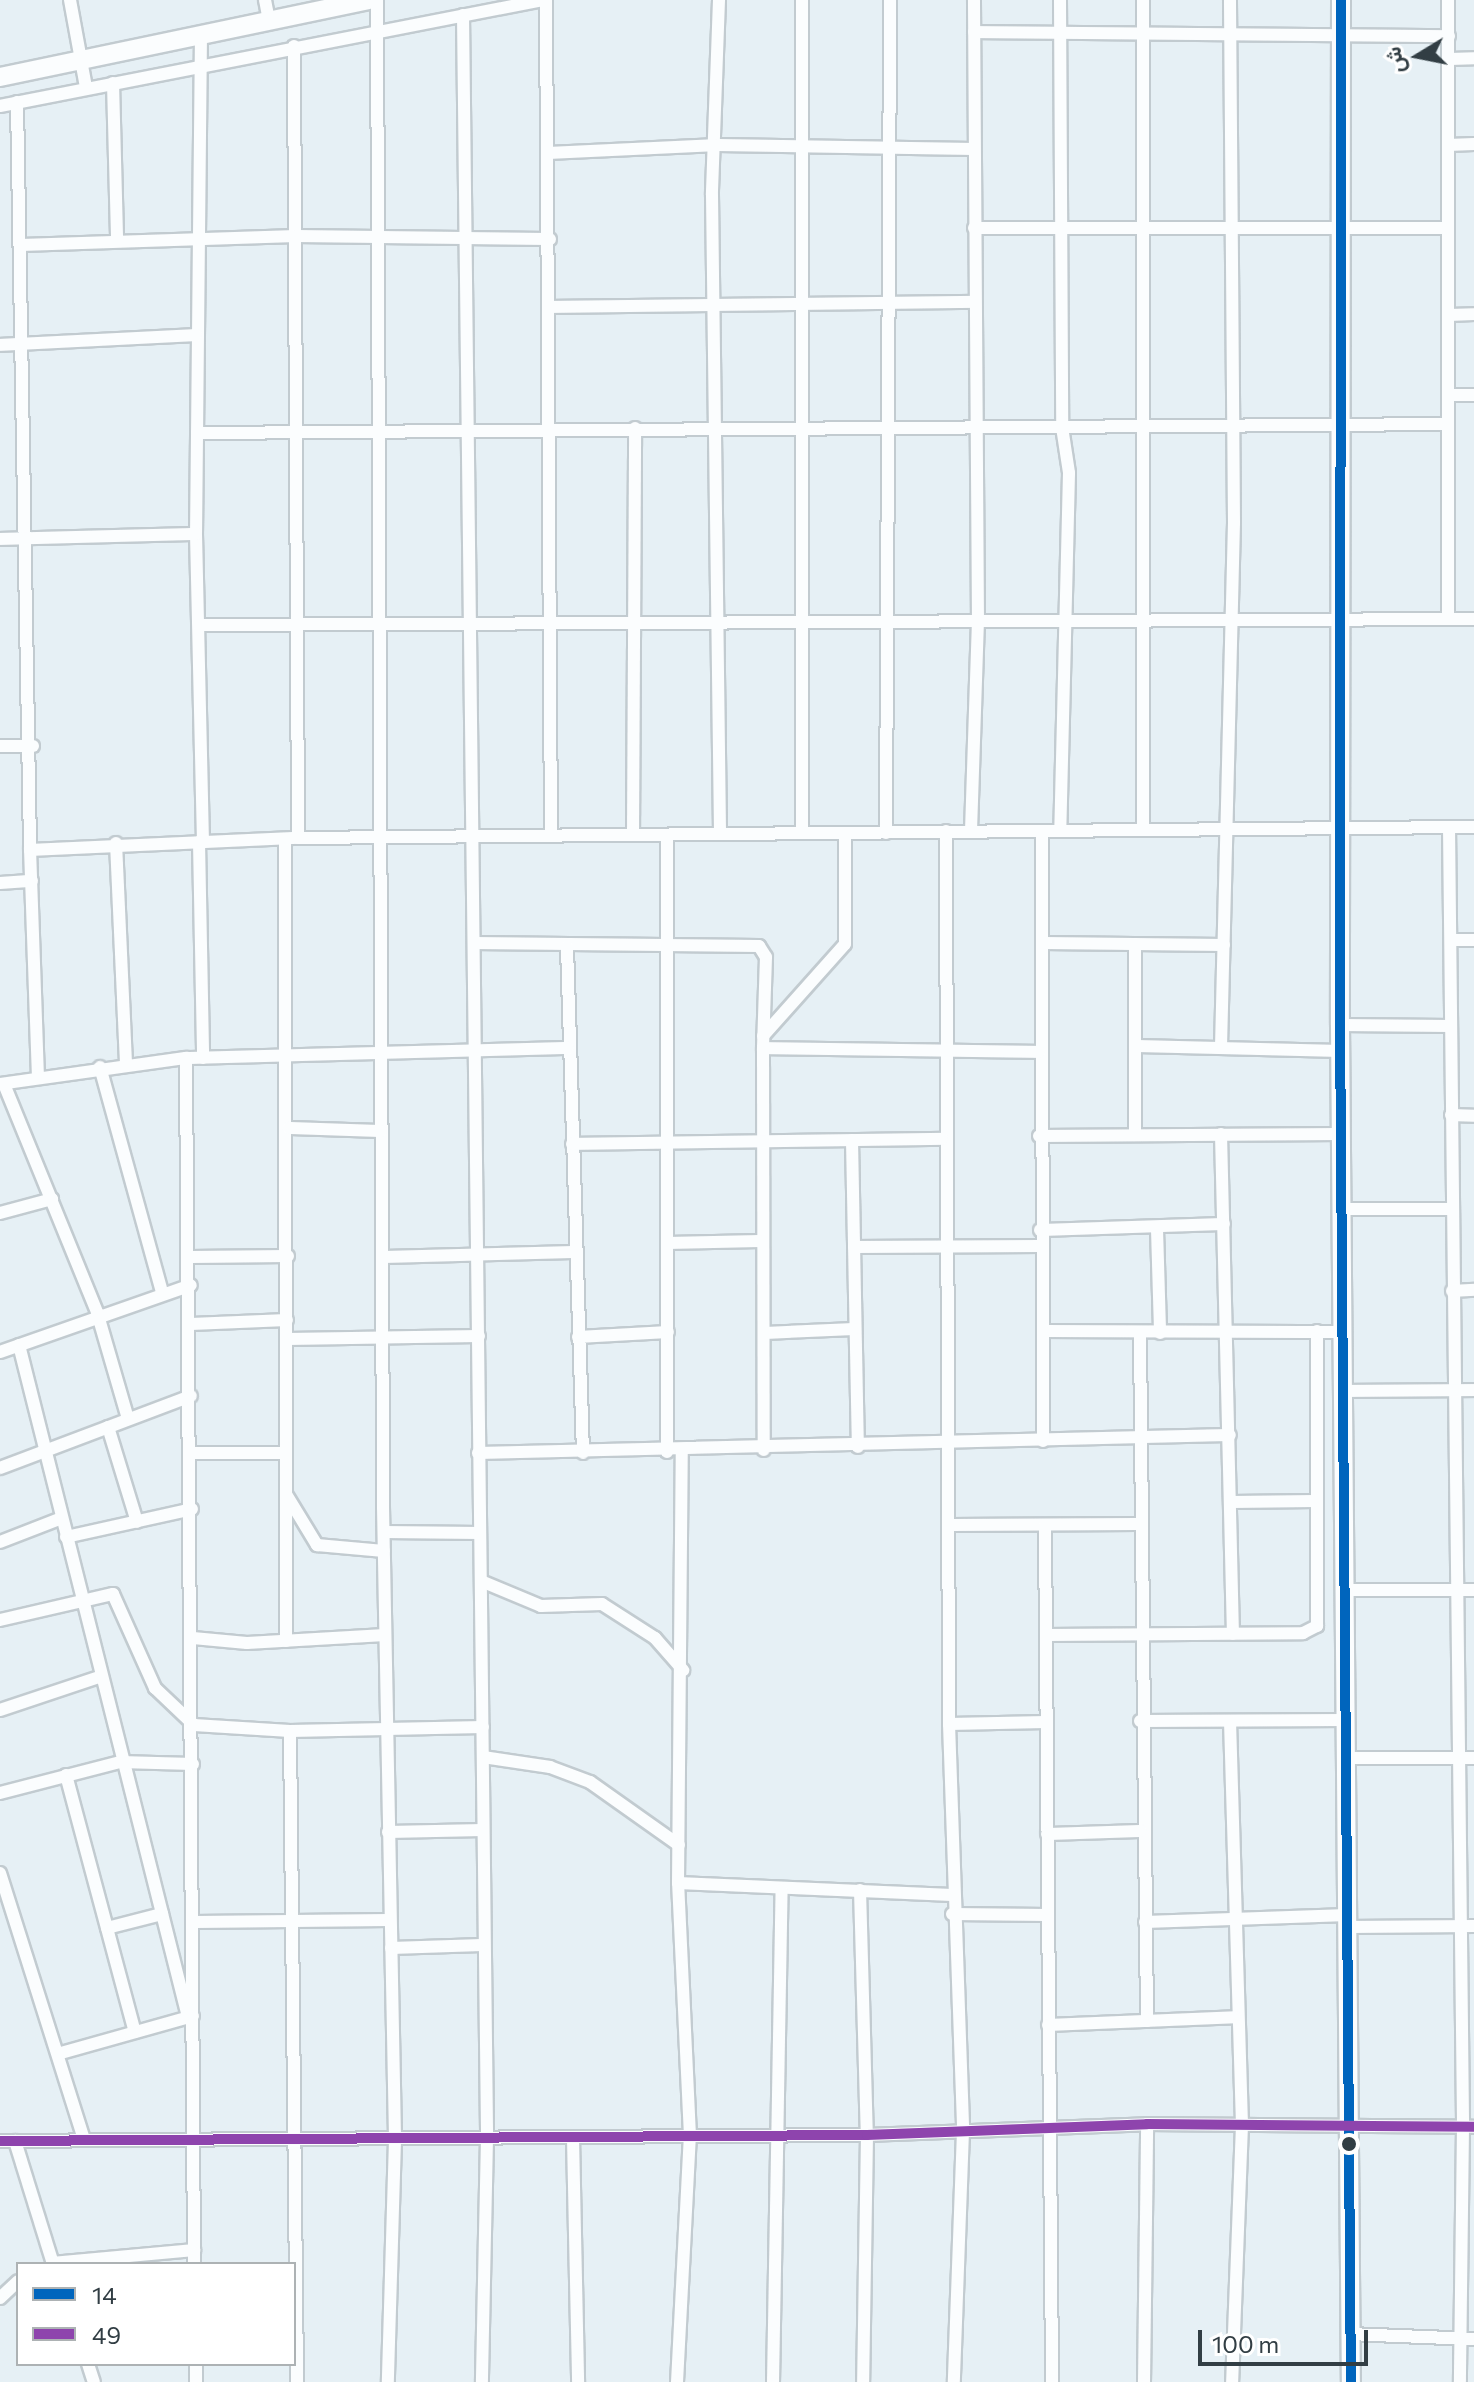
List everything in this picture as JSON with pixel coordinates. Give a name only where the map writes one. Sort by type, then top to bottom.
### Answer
[{"type":"street","points":[[70,0],[86,87]]},
{"type":"street","points":[[265,0],[269,20]]},
{"type":"street","points":[[0,77],[368,0]]},
{"type":"street","points":[[377,0],[384,629],[379,837],[385,1727],[395,2140],[388,2382]]},
{"type":"street","points":[[0,106],[200,63],[544,0],[552,307],[551,836]]},
{"type":"street","points":[[719,0],[718,145],[712,195],[719,307],[720,834]]},
{"type":"street","points":[[802,0],[801,304],[807,621],[802,833]]},
{"type":"street","points":[[886,833],[891,428],[887,146],[890,0]]},
{"type":"street","points":[[971,831],[978,623],[974,0]]},
{"type":"street","points":[[1060,0],[1062,427],[1069,473],[1060,831]]},
{"type":"street","points":[[1143,0],[1146,426],[1143,830]]},
{"type":"street","points":[[1221,1047],[1232,618],[1230,0]]},
{"type":"street","points":[[1341,0],[1345,619],[1340,1025],[1351,2382]]},
{"type":"street","points":[[1448,0],[1448,619]]},
{"type":"street","points":[[463,15],[464,431],[476,1056],[483,1727],[482,1945],[487,2138],[482,2382]]},
{"type":"street","points":[[974,32],[1449,36]]},
{"type":"street","points":[[201,34],[196,534],[203,1058]]},
{"type":"street","points":[[286,1641],[284,1490],[300,431],[294,46]]},
{"type":"street","points":[[1450,59],[1474,58]]},
{"type":"street","points":[[113,83],[117,241]]},
{"type":"street","points":[[17,102],[33,746],[30,850],[38,1078]]},
{"type":"street","points":[[1448,145],[1474,144]]},
{"type":"street","points":[[548,153],[718,145],[974,149]]},
{"type":"street","points":[[974,228],[1448,228]]},
{"type":"street","points":[[21,245],[296,236],[550,239]]},
{"type":"street","points":[[552,307],[975,302]]},
{"type":"street","points":[[1449,315],[1474,314]]},
{"type":"street","points":[[0,345],[196,335]]},
{"type":"street","points":[[1450,395],[1474,395]]},
{"type":"street","points":[[197,433],[551,428],[976,428],[1231,423],[1448,424]]},
{"type":"street","points":[[633,835],[635,428]]},
{"type":"street","points":[[0,539],[196,534]]},
{"type":"street","points":[[199,625],[384,629],[721,621],[978,623],[1146,617],[1474,619]]},
{"type":"street","points":[[0,746],[33,746]]},
{"type":"street","points":[[1449,827],[1460,1926],[1469,2127],[1458,2339],[1460,2382]]},
{"type":"street","points":[[30,850],[116,843],[292,838],[1227,829],[1342,831],[1474,827]]},
{"type":"street","points":[[946,831],[942,1139],[947,1246],[951,1525],[949,1724],[952,1914],[963,2131],[954,2382]]},
{"type":"street","points":[[1042,831],[1044,943],[1039,1136],[1044,1331],[1043,1441]]},
{"type":"street","points":[[763,1042],[845,944],[845,833]]},
{"type":"street","points":[[667,835],[664,946],[668,1142],[667,1452]]},
{"type":"street","points":[[116,843],[126,1064]]},
{"type":"street","points":[[0,883],[32,881]]},
{"type":"street","points":[[1451,940],[1474,940]]},
{"type":"street","points":[[474,943],[765,950],[759,1140],[765,1333],[764,1450]]},
{"type":"street","points":[[1044,943],[1224,945]]},
{"type":"street","points":[[1135,945],[1135,1134]]},
{"type":"street","points":[[567,947],[573,1252],[583,1453]]},
{"type":"street","points":[[1340,1025],[1450,1026]]},
{"type":"street","points":[[763,1042],[942,1055],[1039,1052]]},
{"type":"street","points":[[1137,1046],[1341,1051]]},
{"type":"street","points":[[128,1419],[97,1312],[2,1084],[100,1067],[186,1058],[476,1056],[568,1048]]},
{"type":"street","points":[[186,1058],[191,1257],[194,1725],[192,2016],[197,2141],[194,2262]]},
{"type":"street","points":[[100,1067],[162,1292]]},
{"type":"street","points":[[1451,1115],[1474,1116]]},
{"type":"street","points":[[289,1128],[381,1131]]},
{"type":"street","points":[[1221,1134],[1230,1332],[1233,1634]]},
{"type":"street","points":[[1039,1136],[1341,1134]]},
{"type":"street","points":[[572,1144],[942,1139]]},
{"type":"street","points":[[852,1140],[858,1447]]},
{"type":"street","points":[[0,1213],[52,1199]]},
{"type":"street","points":[[1343,1209],[1451,1209]]},
{"type":"street","points":[[1040,1230],[1157,1229],[1224,1224]]},
{"type":"street","points":[[1157,1229],[1160,1333]]},
{"type":"street","points":[[667,1243],[760,1241]]},
{"type":"street","points":[[854,1247],[1040,1246]]},
{"type":"street","points":[[384,1257],[573,1252]]},
{"type":"street","points":[[191,1257],[288,1256]]},
{"type":"street","points":[[0,1352],[97,1312],[191,1285]]},
{"type":"street","points":[[1452,1291],[1474,1290]]},
{"type":"street","points":[[191,1324],[287,1320]]},
{"type":"street","points":[[765,1333],[854,1329]]},
{"type":"street","points":[[1044,1331],[1343,1332]]},
{"type":"street","points":[[1046,1635],[1233,1634],[1317,1626],[1317,1331]]},
{"type":"street","points":[[578,1337],[668,1332]]},
{"type":"street","points":[[1140,1333],[1137,1524],[1147,2021]]},
{"type":"street","points":[[287,1339],[479,1336]]},
{"type":"street","points":[[19,1345],[62,1518],[78,1601],[192,2016]]},
{"type":"street","points":[[1344,1391],[1474,1390]]},
{"type":"street","points":[[0,1468],[191,1396]]},
{"type":"street","points":[[108,1427],[137,1522]]},
{"type":"street","points":[[478,1453],[682,1453],[1230,1435]]},
{"type":"street","points":[[191,1453],[285,1453]]},
{"type":"street","points":[[677,2382],[690,2136],[678,1883],[683,1670],[682,1453]]},
{"type":"street","points":[[284,1490],[317,1545],[384,1551]]},
{"type":"street","points":[[1232,1502],[1315,1501]]},
{"type":"street","points":[[66,1537],[192,1509]]},
{"type":"street","points":[[0,1542],[62,1518]]},
{"type":"street","points":[[951,1525],[1137,1524]]},
{"type":"street","points":[[1045,1525],[1048,2025],[1054,2129],[1052,2382]]},
{"type":"street","points":[[384,1532],[480,1533]]},
{"type":"street","points":[[481,1581],[541,1606],[602,1604],[655,1638],[683,1670]]},
{"type":"street","points":[[1345,1590],[1474,1590]]},
{"type":"street","points":[[0,1620],[114,1595],[155,1688],[194,1725],[290,1731],[483,1727]]},
{"type":"street","points":[[193,1638],[286,1641],[385,1635]]},
{"type":"street","points":[[0,1710],[99,1677]]},
{"type":"street","points":[[1140,1721],[1345,1720]]},
{"type":"street","points":[[1230,1721],[1235,2017],[1242,2125],[1232,2382]]},
{"type":"street","points":[[949,1724],[1046,1722]]},
{"type":"street","points":[[290,1731],[300,2140],[297,2382]]},
{"type":"street","points":[[483,1757],[550,1767],[590,1782],[679,1845]]},
{"type":"street","points":[[1346,1758],[1474,1758]]},
{"type":"street","points":[[0,1793],[120,1762],[193,1764]]},
{"type":"street","points":[[66,1775],[135,2032]]},
{"type":"street","points":[[388,1832],[483,1830]]},
{"type":"street","points":[[1047,1834],[1141,1831]]},
{"type":"street","points":[[0,1873],[61,2053],[84,2140]]},
{"type":"street","points":[[678,1883],[782,1890],[952,1895]]},
{"type":"street","points":[[773,2382],[782,1890]]},
{"type":"street","points":[[860,1890],[867,2135],[863,2382]]},
{"type":"street","points":[[107,1928],[162,1914]]},
{"type":"street","points":[[952,1914],[1047,1915]]},
{"type":"street","points":[[1145,1922],[1234,1918],[1474,1926]]},
{"type":"street","points":[[195,1922],[389,1920]]},
{"type":"street","points":[[391,1948],[482,1945]]},
{"type":"street","points":[[61,2053],[192,2016]]},
{"type":"street","points":[[1048,2025],[1235,2017]]},
{"type":"street","points":[[0,2141],[867,2135],[1147,2124],[1469,2127]]},
{"type":"street","points":[[1144,2382],[1147,2124]]},
{"type":"street","points":[[573,2138],[578,2382]]},
{"type":"street","points":[[15,2141],[52,2260],[194,2250]]},
{"type":"street","points":[[0,2298],[16,2283]]},
{"type":"street","points":[[1349,2334],[1474,2339]]},
{"type":"transit line","name":"14","points":[[1341,0],[1340,1025],[1351,2382]]},
{"type":"transit line","name":"49","points":[[0,2141],[867,2135],[1147,2124],[1474,2127]]}]
